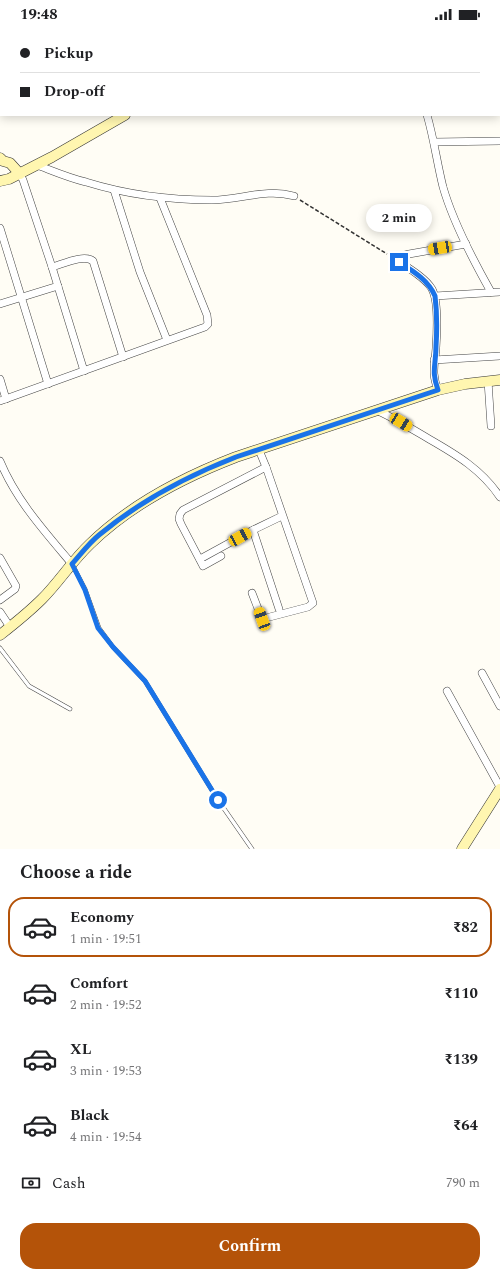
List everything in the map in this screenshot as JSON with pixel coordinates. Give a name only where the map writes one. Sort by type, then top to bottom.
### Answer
[{"type":"street","points":[[0,188],[4,186],[4,180],[37,165],[123,116]]},
{"type":"street","points":[[427,116],[447,200],[466,244],[491,292]]},
{"type":"street","points":[[434,142],[500,141]]},
{"type":"street","points":[[0,150],[9,158],[10,163],[24,180],[84,371]]},
{"type":"street","points":[[0,158],[3,161],[10,163]]},
{"type":"street","points":[[37,165],[84,182],[114,190],[160,198],[221,200],[277,192],[294,196]]},
{"type":"street","points":[[114,190],[140,272],[167,340]]},
{"type":"street","points":[[0,379],[3,400],[205,327],[208,324],[208,320],[160,198]]},
{"type":"street","points":[[0,228],[48,384]]},
{"type":"street","points":[[394,258],[466,244]]},
{"type":"street","points":[[52,266],[83,258],[89,258],[93,261],[123,357]]},
{"type":"street","points":[[394,258],[432,288],[435,296],[436,347],[434,377],[436,390]]},
{"type":"street","points":[[0,304],[58,286]]},
{"type":"street","points":[[435,296],[500,292]]},
{"type":"street","points":[[434,360],[500,356]]},
{"type":"street","points":[[0,635],[41,600],[99,535],[156,495],[180,481],[209,467],[436,390],[465,384],[500,380]]},
{"type":"street","points":[[488,381],[492,426]]},
{"type":"street","points":[[378,410],[401,422],[468,463],[487,480],[500,497]]},
{"type":"street","points":[[252,593],[262,619],[308,607],[313,603],[259,450]]},
{"type":"street","points":[[0,461],[13,488],[37,522],[72,564]]},
{"type":"street","points":[[221,556],[203,566],[181,524],[179,519],[180,514],[183,510],[198,501],[266,467]]},
{"type":"street","points":[[200,559],[282,516]]},
{"type":"street","points":[[253,530],[279,609]]},
{"type":"street","points":[[0,558],[16,586],[15,589],[0,600]]},
{"type":"street","points":[[0,612],[10,627]]},
{"type":"street","points":[[482,673],[500,706]]},
{"type":"street","points":[[447,691],[500,788],[462,849]]},
{"type":"lane","points":[[72,564],[83,585],[98,628],[113,647],[145,681],[218,800],[252,849]]},
{"type":"lane","points":[[0,648],[29,686],[70,709]]},
{"type":"path","points":[[294,196],[394,258]]},
{"type":"route","points":[[218,800],[145,681],[105,638],[98,628],[81,580],[72,564],[88,545],[129,512],[180,481],[209,467],[438,390],[434,377],[434,360],[436,353],[435,296],[432,288],[399,262]]}]
